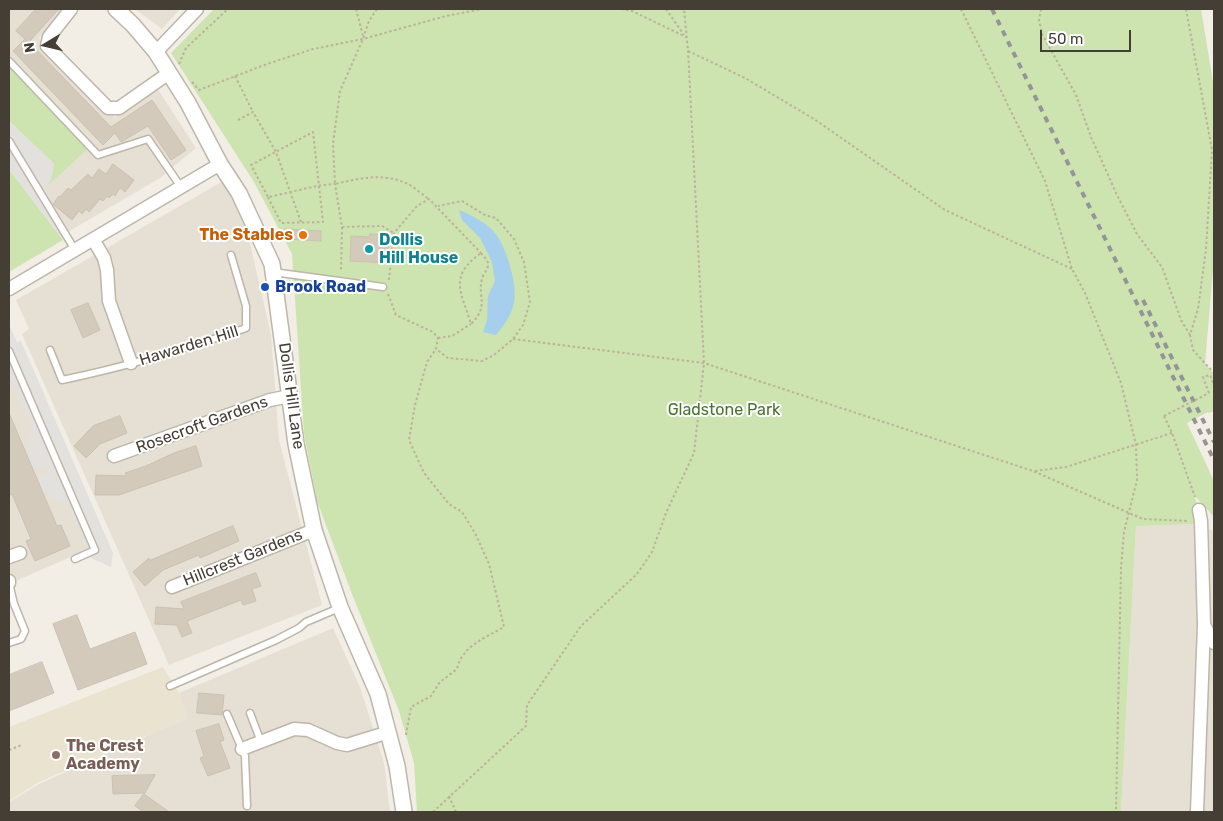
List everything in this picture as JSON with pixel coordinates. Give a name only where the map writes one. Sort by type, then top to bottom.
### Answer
[{"type":"street","points":[[71,9],[49,37],[47,46],[108,108],[119,108],[173,70]]},
{"type":"street","name":"Dollis Hill Lane","points":[[116,9],[173,70],[220,164],[247,208],[272,264],[300,461],[314,530],[340,607],[378,694],[397,766],[404,812]]},
{"type":"street","points":[[156,52],[197,9]]},
{"type":"street","points":[[9,289],[220,164]]},
{"type":"street","name":"Hawarden Hill","points":[[94,240],[104,258],[107,270],[109,301],[131,363]]},
{"type":"street","name":"Rosecroft Gardens","points":[[114,456],[270,400],[290,396]]},
{"type":"street","points":[[1197,812],[1204,625],[1200,516]]},
{"type":"street","name":"Hillcrest Gardens","points":[[172,587],[314,530]]},
{"type":"street","points":[[1204,625],[1214,643]]},
{"type":"street","points":[[242,748],[301,728],[337,743],[346,744],[389,732]]},
{"type":"lane","points":[[9,61],[98,155],[148,140],[181,187]]},
{"type":"lane","points":[[9,141],[75,250]]},
{"type":"lane","name":"Hawarden Hill","points":[[50,350],[62,380],[185,349],[246,328],[246,306],[231,255]]},
{"type":"lane","points":[[273,272],[383,287]]},
{"type":"lane","points":[[10,355],[96,550],[75,559]]},
{"type":"lane","points":[[9,582],[14,604],[25,631],[21,638],[9,643]]},
{"type":"lane","points":[[170,686],[288,635],[306,622],[340,607]]},
{"type":"lane","points":[[250,713],[261,742]]},
{"type":"lane","points":[[228,714],[245,756],[247,806]]},
{"type":"path","points":[[173,70],[186,48],[228,9]]},
{"type":"path","points":[[356,9],[363,39]]},
{"type":"path","points":[[341,282],[342,227],[335,184],[333,144],[340,91],[369,21],[377,9]]},
{"type":"path","points":[[188,78],[199,90],[313,49],[363,39],[446,16],[482,9]]},
{"type":"path","points":[[621,9],[632,12],[686,37]]},
{"type":"path","points":[[666,9],[686,37]]},
{"type":"path","points":[[433,812],[526,726],[527,705],[582,626],[637,574],[652,552],[666,513],[694,453],[704,363],[688,50],[684,9]]},
{"type":"path","points":[[961,9],[1045,181],[1072,269],[1086,293],[1121,383],[1136,444],[1137,480],[1124,532],[1121,568],[1116,812]]},
{"type":"path","points":[[1041,9],[1039,20],[1042,34],[1076,95],[1091,137],[1117,195],[1137,234],[1162,267],[1181,320],[1190,335],[1193,350],[1214,373]]},
{"type":"path","points":[[1186,9],[1213,150],[1206,249],[1198,310],[1190,335]]},
{"type":"path","points":[[688,50],[745,78],[814,119],[945,210],[1072,269]]},
{"type":"path","points":[[235,76],[276,152],[301,222]]},
{"type":"path","points":[[238,120],[253,112]]},
{"type":"path","points":[[314,132],[323,222],[281,223],[251,165],[276,152],[314,132]]},
{"type":"path","points":[[268,197],[366,177],[386,177],[409,185],[438,206],[481,253],[488,266],[482,278],[483,304],[479,316],[471,324],[452,336],[438,338]]},
{"type":"path","points":[[429,200],[417,206],[394,233],[389,281],[383,287],[390,296],[396,315],[433,332],[438,338]]},
{"type":"path","points":[[436,349],[448,358],[482,361],[494,355],[513,339],[523,325],[530,302],[524,262],[514,239],[496,218],[485,215],[462,202],[438,206]]},
{"type":"path","points":[[342,227],[382,226],[394,233]]},
{"type":"path","points":[[471,324],[459,292],[460,281],[464,268],[481,253]]},
{"type":"path","points":[[406,734],[411,707],[431,696],[440,682],[457,669],[459,658],[470,647],[504,626],[489,564],[475,532],[462,512],[449,504],[424,473],[409,440],[414,405],[426,362],[436,349],[438,338]]},
{"type":"path","points":[[513,339],[704,363],[1033,471],[1143,519],[1200,516],[1172,433],[1164,416],[1210,393],[1203,377],[1210,375],[1214,386]]},
{"type":"path","points":[[1033,471],[1066,467],[1172,433]]},
{"type":"path","points":[[9,750],[22,746]]},
{"type":"path","points":[[449,796],[456,812]]},
{"type":"shaded area","points":[[9,9],[64,9],[39,38],[115,117],[157,88],[196,148],[160,178],[68,232],[41,192],[90,147],[9,59]]},
{"type":"shaded area","points":[[135,9],[180,9],[162,29]]},
{"type":"shaded area","points":[[9,121],[54,164],[51,180],[42,192],[68,232],[63,240],[9,169]]},
{"type":"shaded area","points":[[225,180],[246,225],[271,335],[279,440],[322,605],[169,665],[22,334],[29,329],[16,300]]},
{"type":"shaded area","points":[[9,324],[17,342],[21,341],[113,553],[111,567],[91,558],[88,554],[87,546],[69,506],[42,490],[37,478],[49,473],[46,466],[33,471],[29,460],[32,427],[15,389],[9,392]]},
{"type":"shaded area","points":[[9,370],[93,547],[9,584]]},
{"type":"shaded area","points":[[1197,524],[1214,531],[1214,812],[1121,812],[1136,526]]},
{"type":"shaded area","points":[[333,628],[360,687],[384,763],[390,812],[9,812],[9,802],[39,784],[187,718],[179,693]]},
{"type":"shaded area","name":"The Crest Academy","points":[[163,667],[179,693],[188,718],[39,782],[9,801],[9,727]]},
{"type":"green space","name":"Gladstone Park","points":[[214,9],[1201,9],[1214,88],[1214,259],[1205,363],[1214,375],[1214,411],[1208,412],[1187,423],[1214,481],[1214,517],[1194,495],[1200,512],[1197,524],[1136,526],[1121,812],[417,812],[414,763],[399,711],[317,501],[304,434],[292,254],[254,182],[171,53]]},
{"type":"green space","points":[[9,59],[90,147],[41,192],[54,164],[9,121]]},
{"type":"green space","points":[[9,169],[63,240],[9,272]]},
{"type":"water","points":[[459,210],[488,226],[495,233],[510,266],[515,295],[513,307],[510,316],[496,335],[483,332],[487,320],[488,296],[495,281],[492,262],[480,238],[462,220]]},
{"type":"building","points":[[36,9],[59,9],[29,42],[111,127],[152,100],[186,150],[171,160],[148,126],[121,142],[115,133],[103,145],[13,51],[25,39],[16,31]]},
{"type":"building","points":[[113,164],[134,180],[125,192],[120,188],[115,196],[113,194],[109,198],[107,196],[103,201],[100,199],[89,212],[86,209],[82,214],[79,211],[72,220],[53,204],[68,188],[71,190],[88,174],[92,178],[99,169],[106,174]]},
{"type":"building","name":"The Stables","points":[[285,229],[321,231],[321,241],[285,239]]},
{"type":"building","name":"Dollis Hill House","points":[[370,234],[389,235],[387,263],[350,261],[351,236],[369,237]]},
{"type":"building","points":[[88,303],[100,330],[83,338],[71,310]]},
{"type":"building","points":[[9,413],[57,526],[61,525],[70,546],[35,561],[26,541],[31,539],[12,494],[9,496]]},
{"type":"building","points":[[120,416],[127,433],[100,444],[86,458],[74,446],[93,426]]},
{"type":"building","points":[[196,446],[202,466],[119,495],[95,495],[96,475],[127,476],[125,473]]},
{"type":"building","points":[[233,526],[239,541],[200,558],[199,555],[163,570],[145,586],[133,572],[149,558],[150,560]]},
{"type":"building","points":[[256,573],[261,586],[252,589],[256,601],[243,605],[241,600],[187,621],[192,633],[182,637],[177,625],[155,624],[156,607],[184,609],[181,602]]},
{"type":"building","points":[[77,615],[90,649],[135,632],[147,664],[78,690],[53,624]]},
{"type":"building","points":[[42,662],[54,693],[9,711],[9,675]]},
{"type":"building","points":[[199,693],[224,695],[222,715],[197,713]]},
{"type":"building","points":[[219,724],[224,740],[220,742],[230,768],[208,776],[200,758],[204,756],[196,731]]},
{"type":"building","points":[[155,775],[145,793],[113,794],[112,776]]},
{"type":"building","points":[[144,794],[169,812],[144,812],[135,806]]},
{"type":"railway","points":[[992,9],[1214,460]]},
{"type":"railway","points":[[1143,300],[1214,442]]},
{"type":"place","name":"The Stables","points":[[303,235]]},
{"type":"place","name":"Dollis Hill House","points":[[369,249]]},
{"type":"place","name":"Brook Road","points":[[265,287]]},
{"type":"place","name":"The Crest Academy","points":[[56,755]]}]
